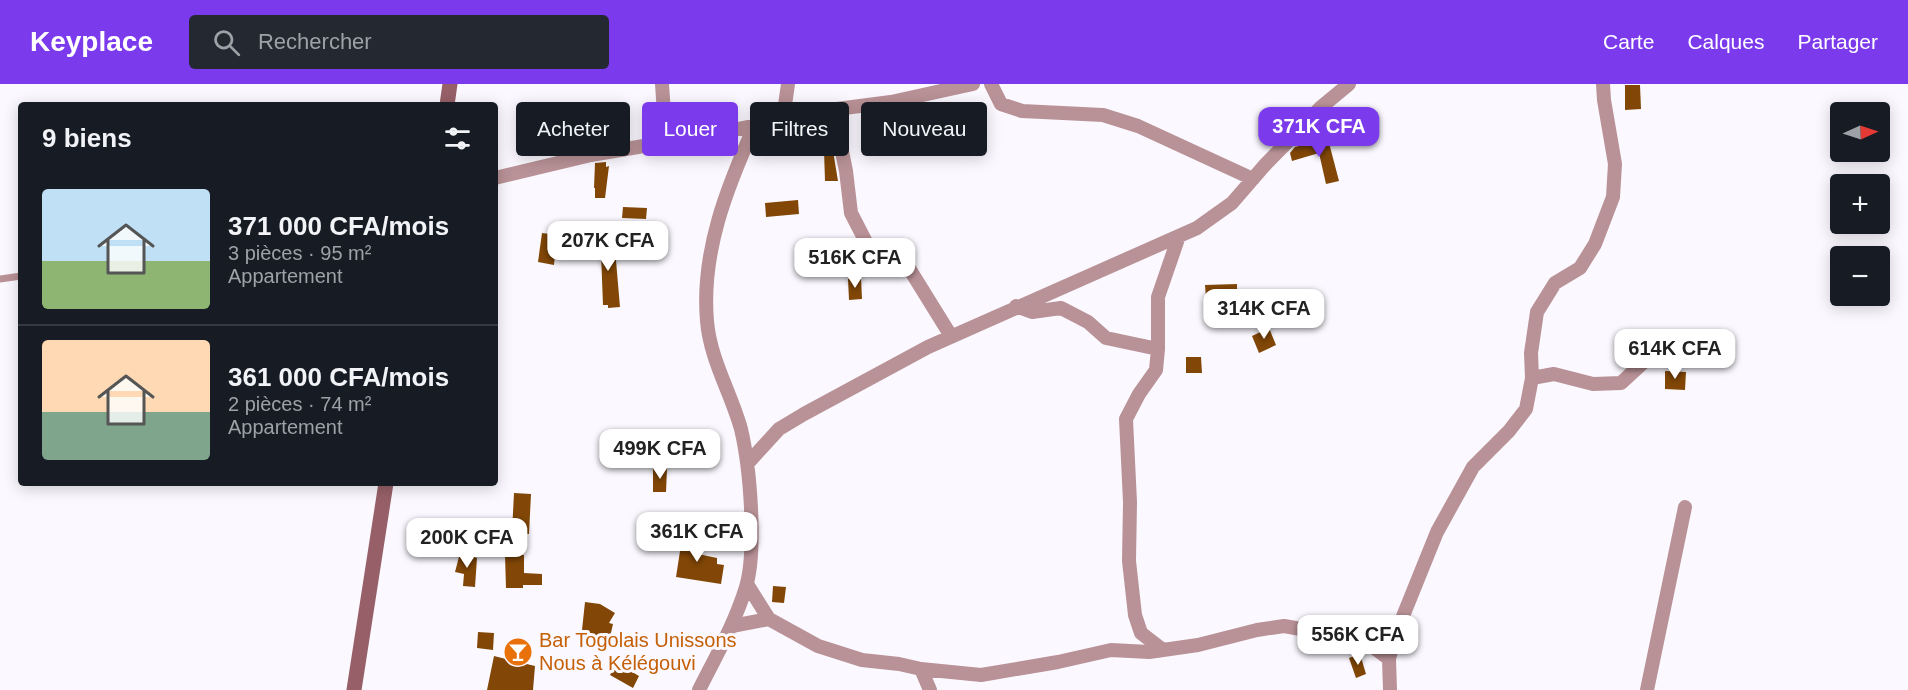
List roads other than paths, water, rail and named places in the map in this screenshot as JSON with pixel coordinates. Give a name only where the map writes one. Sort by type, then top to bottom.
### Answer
[{"type":"main road","points":[[447,102],[450,84]]},
{"type":"main road","points":[[354,690],[386,486]]},
{"type":"street","points":[[662,84],[663,102]]},
{"type":"street","points":[[785,102],[788,84]]},
{"type":"street","points":[[849,107],[891,102],[972,84]]},
{"type":"street","points":[[991,84],[1001,104],[1022,111],[1103,115],[1138,126],[1253,179]]},
{"type":"street","points":[[748,463],[779,429],[951,336],[1197,228],[1232,203],[1320,108],[1349,84]]},
{"type":"street","points":[[1390,690],[1389,658],[1395,636],[1437,532],[1473,467],[1509,431],[1526,409],[1532,378],[1531,353],[1537,312],[1555,283],[1580,268],[1595,244],[1613,197],[1616,164],[1603,84]]},
{"type":"street","points":[[699,690],[732,626],[747,584],[752,547],[748,463],[740,428],[710,340],[706,288],[708,262],[715,229],[731,178],[750,136]]},
{"type":"street","points":[[498,177],[591,154],[642,147]]},
{"type":"street","points":[[843,156],[851,213],[867,244],[907,265],[951,336]]},
{"type":"street","points":[[1163,650],[1141,633],[1135,615],[1129,561],[1130,502],[1126,419],[1139,394],[1156,370],[1158,297],[1179,236]]},
{"type":"street","points":[[1016,306],[1032,312],[1061,308],[1088,322],[1106,338],[1158,349]]},
{"type":"street","points":[[1532,378],[1554,374],[1593,384],[1621,383],[1647,359]]},
{"type":"street","points":[[1647,690],[1685,507]]},
{"type":"street","points":[[747,584],[769,619],[818,646],[861,660],[921,669],[981,675],[1111,650],[1149,652],[1198,645],[1257,630],[1284,626],[1323,633],[1332,642],[1369,644],[1389,658]]},
{"type":"street","points":[[732,626],[769,619]]},
{"type":"street","points":[[921,669],[930,690]]},
{"type":"lane","points":[[0,279],[18,276]]},
{"type":"place","name":"Bar Togolais Unissons Nous à Kélégouvi","points":[[518,652]]}]
